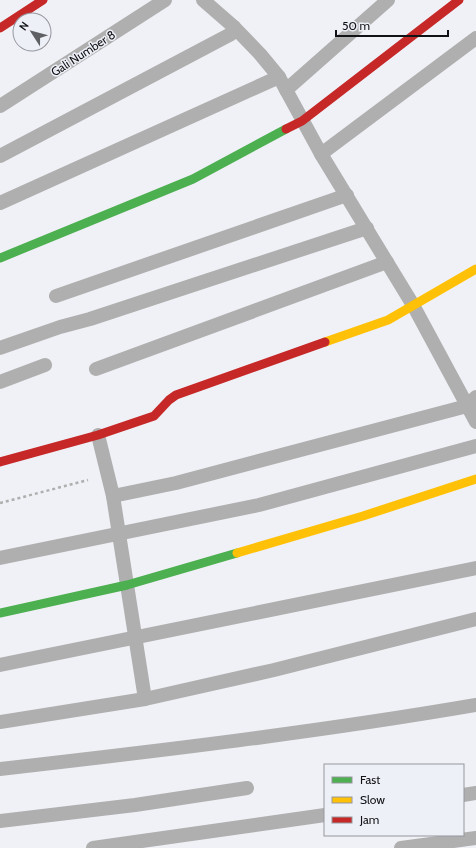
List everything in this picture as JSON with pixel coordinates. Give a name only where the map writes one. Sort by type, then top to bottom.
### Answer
[{"type":"street","points":[[0,28],[43,0]]},
{"type":"street","name":"Gali Number 8","points":[[0,106],[165,0]]},
{"type":"street","points":[[203,0],[234,27],[260,54],[279,77],[321,154],[472,402],[476,422]]},
{"type":"street","points":[[286,90],[388,0]]},
{"type":"street","points":[[0,258],[193,179],[302,121],[459,0]]},
{"type":"street","points":[[0,156],[231,34],[234,27]]},
{"type":"street","points":[[321,154],[476,38]]},
{"type":"street","points":[[0,203],[279,77]]},
{"type":"street","points":[[56,296],[347,195]]},
{"type":"street","points":[[0,348],[60,327],[90,320],[367,228]]},
{"type":"street","points":[[96,369],[387,262]]},
{"type":"street","points":[[0,462],[98,435],[154,416],[171,398],[388,320],[476,269]]},
{"type":"street","points":[[0,382],[45,365]]},
{"type":"street","points":[[113,496],[176,483],[472,402]]},
{"type":"street","points":[[98,435],[113,496],[145,699]]},
{"type":"street","points":[[0,558],[259,505],[476,446]]},
{"type":"street","points":[[0,613],[127,585],[363,516],[476,479]]},
{"type":"street","points":[[0,665],[476,568]]},
{"type":"street","points":[[0,722],[145,699],[274,670],[476,619]]},
{"type":"street","points":[[0,769],[185,747],[476,705]]},
{"type":"street","points":[[0,821],[135,805],[247,788]]},
{"type":"street","points":[[464,795],[476,793]]},
{"type":"street","points":[[93,848],[160,844],[324,815]]},
{"type":"street","points":[[401,848],[476,838]]},
{"type":"path","points":[[0,504],[88,480]]},
{"type":"traffic: fast","points":[[0,258],[193,179],[286,129]]},
{"type":"traffic: fast","points":[[0,613],[127,585],[237,553]]},
{"type":"traffic: slow","points":[[325,342],[388,320],[476,269]]},
{"type":"traffic: slow","points":[[237,553],[363,516],[476,479]]},
{"type":"traffic: jam","points":[[0,28],[43,0]]},
{"type":"traffic: jam","points":[[286,129],[302,121],[459,0]]},
{"type":"traffic: jam","points":[[0,462],[98,435],[154,416],[169,400],[176,395],[325,342]]}]
